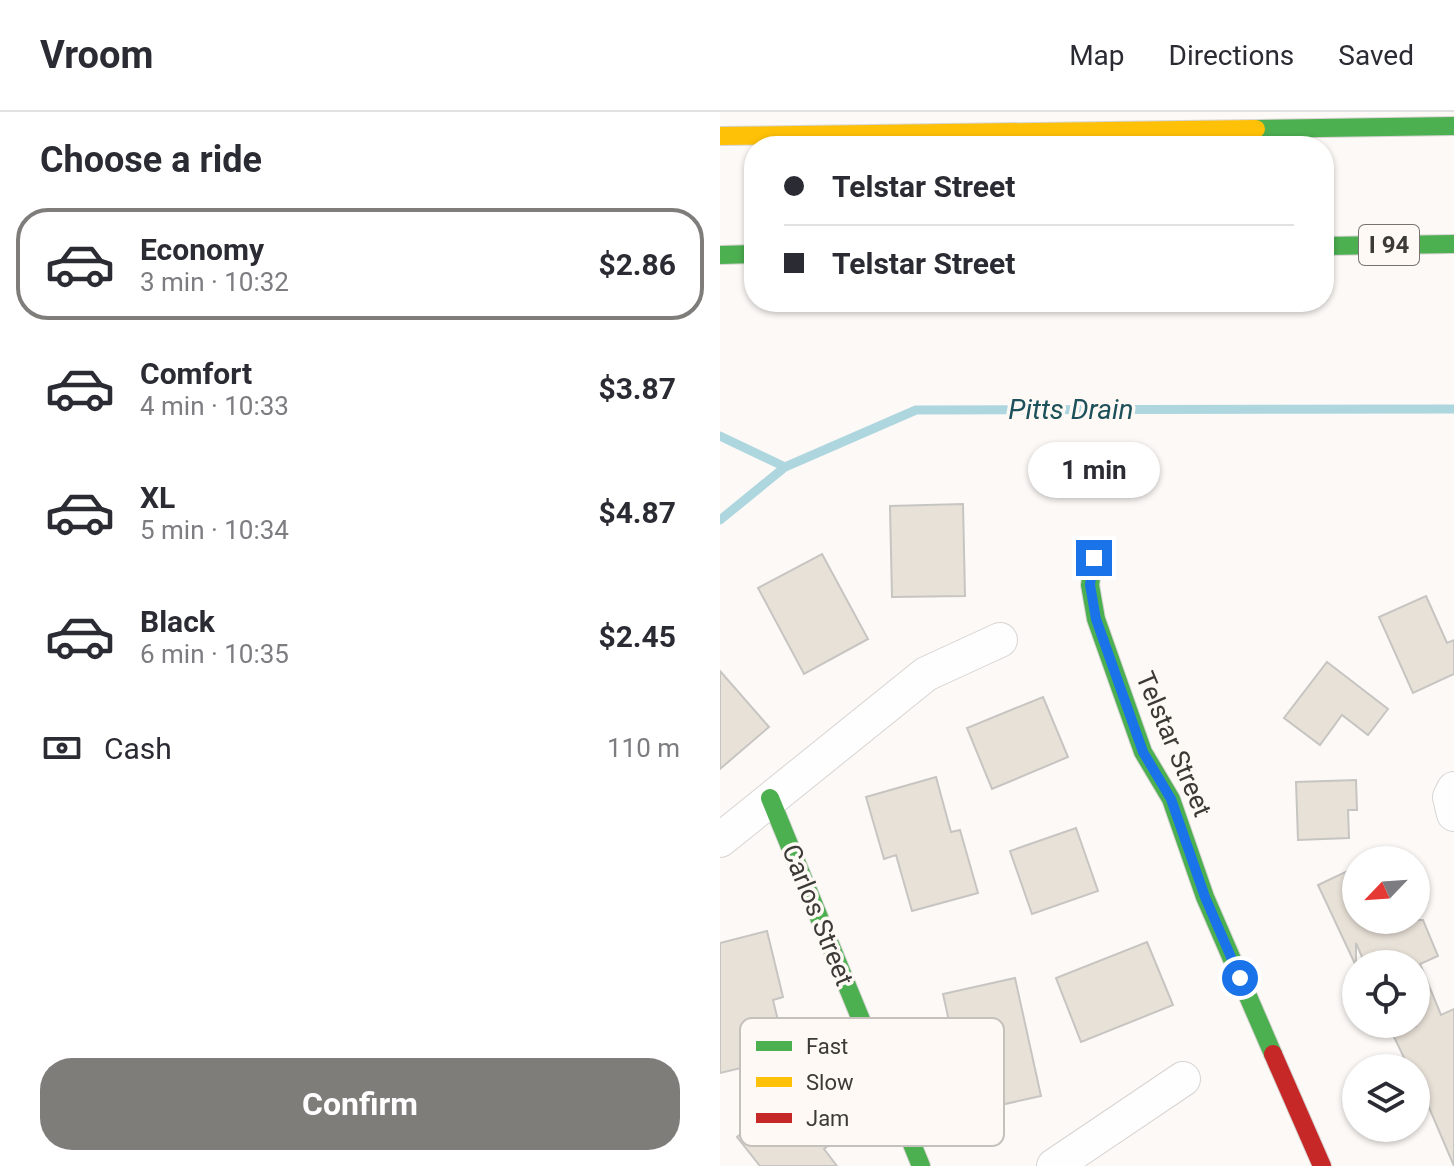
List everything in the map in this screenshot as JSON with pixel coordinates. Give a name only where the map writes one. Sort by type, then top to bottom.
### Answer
[{"type":"main road","points":[[720,136],[1454,126]]},
{"type":"main road","name":"I 94","points":[[1334,246],[1454,244]]},
{"type":"main road","points":[[720,255],[744,254]]},
{"type":"main road","name":"Telstar Street","points":[[1094,558],[1090,585],[1096,619],[1143,752],[1171,799],[1205,897],[1322,1166]]},
{"type":"main road","name":"Carlos Street","points":[[770,798],[860,1018]]},
{"type":"main road","name":"Carlos Street","points":[[913,1146],[921,1166]]},
{"type":"street","points":[[720,840],[926,674],[1000,640]]},
{"type":"street","points":[[1454,789],[1450,797],[1454,814]]},
{"type":"street","points":[[1054,1166],[1183,1079]]},
{"type":"building","points":[[963,504],[965,596],[892,597],[890,506]]},
{"type":"building","points":[[822,554],[868,639],[804,674],[758,588]]},
{"type":"building","points":[[1426,596],[1447,643],[1454,640],[1454,674],[1413,693],[1379,617]]},
{"type":"building","points":[[1327,662],[1388,709],[1368,735],[1342,715],[1320,745],[1284,718]]},
{"type":"building","points":[[720,671],[769,727],[720,769]]},
{"type":"building","points":[[1043,697],[1068,757],[992,789],[967,728]]},
{"type":"building","points":[[936,777],[951,832],[960,830],[978,893],[912,911],[896,855],[884,859],[866,797]]},
{"type":"building","points":[[1356,780],[1357,810],[1348,810],[1349,838],[1298,840],[1296,782]]},
{"type":"building","points":[[1076,828],[1098,891],[1032,914],[1010,851]]},
{"type":"building","points":[[1342,874],[1342,934],[1429,934],[1438,956],[1430,960],[1430,950],[1359,950],[1356,943],[1356,950],[1348,950],[1318,885]]},
{"type":"building","points":[[767,931],[783,997],[773,1000],[777,1018],[740,1018],[740,1068],[720,1073],[720,943]]},
{"type":"building","points":[[1147,942],[1173,1005],[1081,1042],[1056,978]]},
{"type":"building","points":[[1015,978],[1041,1096],[1004,1104],[1004,1018],[948,1018],[943,994]]},
{"type":"building","points":[[1430,988],[1441,1015],[1454,1009],[1454,1166],[1430,1110],[1430,1054],[1402,1054],[1394,1038],[1430,1038]]},
{"type":"building","points":[[744,1146],[828,1146],[824,1149],[837,1166],[760,1166]]},
{"type":"waterway","name":"Pitts Drain","points":[[720,520],[785,467],[916,410],[1454,409]]},
{"type":"waterway","points":[[720,436],[785,467]]},
{"type":"traffic: fast","points":[[1256,129],[1454,126]]},
{"type":"traffic: fast","points":[[1334,246],[1454,244]]},
{"type":"traffic: fast","points":[[720,255],[744,254]]},
{"type":"traffic: fast","points":[[1094,558],[1090,585],[1096,619],[1143,752],[1171,799],[1205,897],[1273,1054]]},
{"type":"traffic: fast","points":[[770,798],[860,1018]]},
{"type":"traffic: fast","points":[[913,1146],[921,1166]]},
{"type":"traffic: slow","points":[[720,136],[1256,129]]},
{"type":"traffic: jam","points":[[1273,1054],[1322,1166]]},
{"type":"route","points":[[1094,558],[1090,585],[1096,619],[1143,752],[1171,799],[1205,897],[1240,978]]}]
